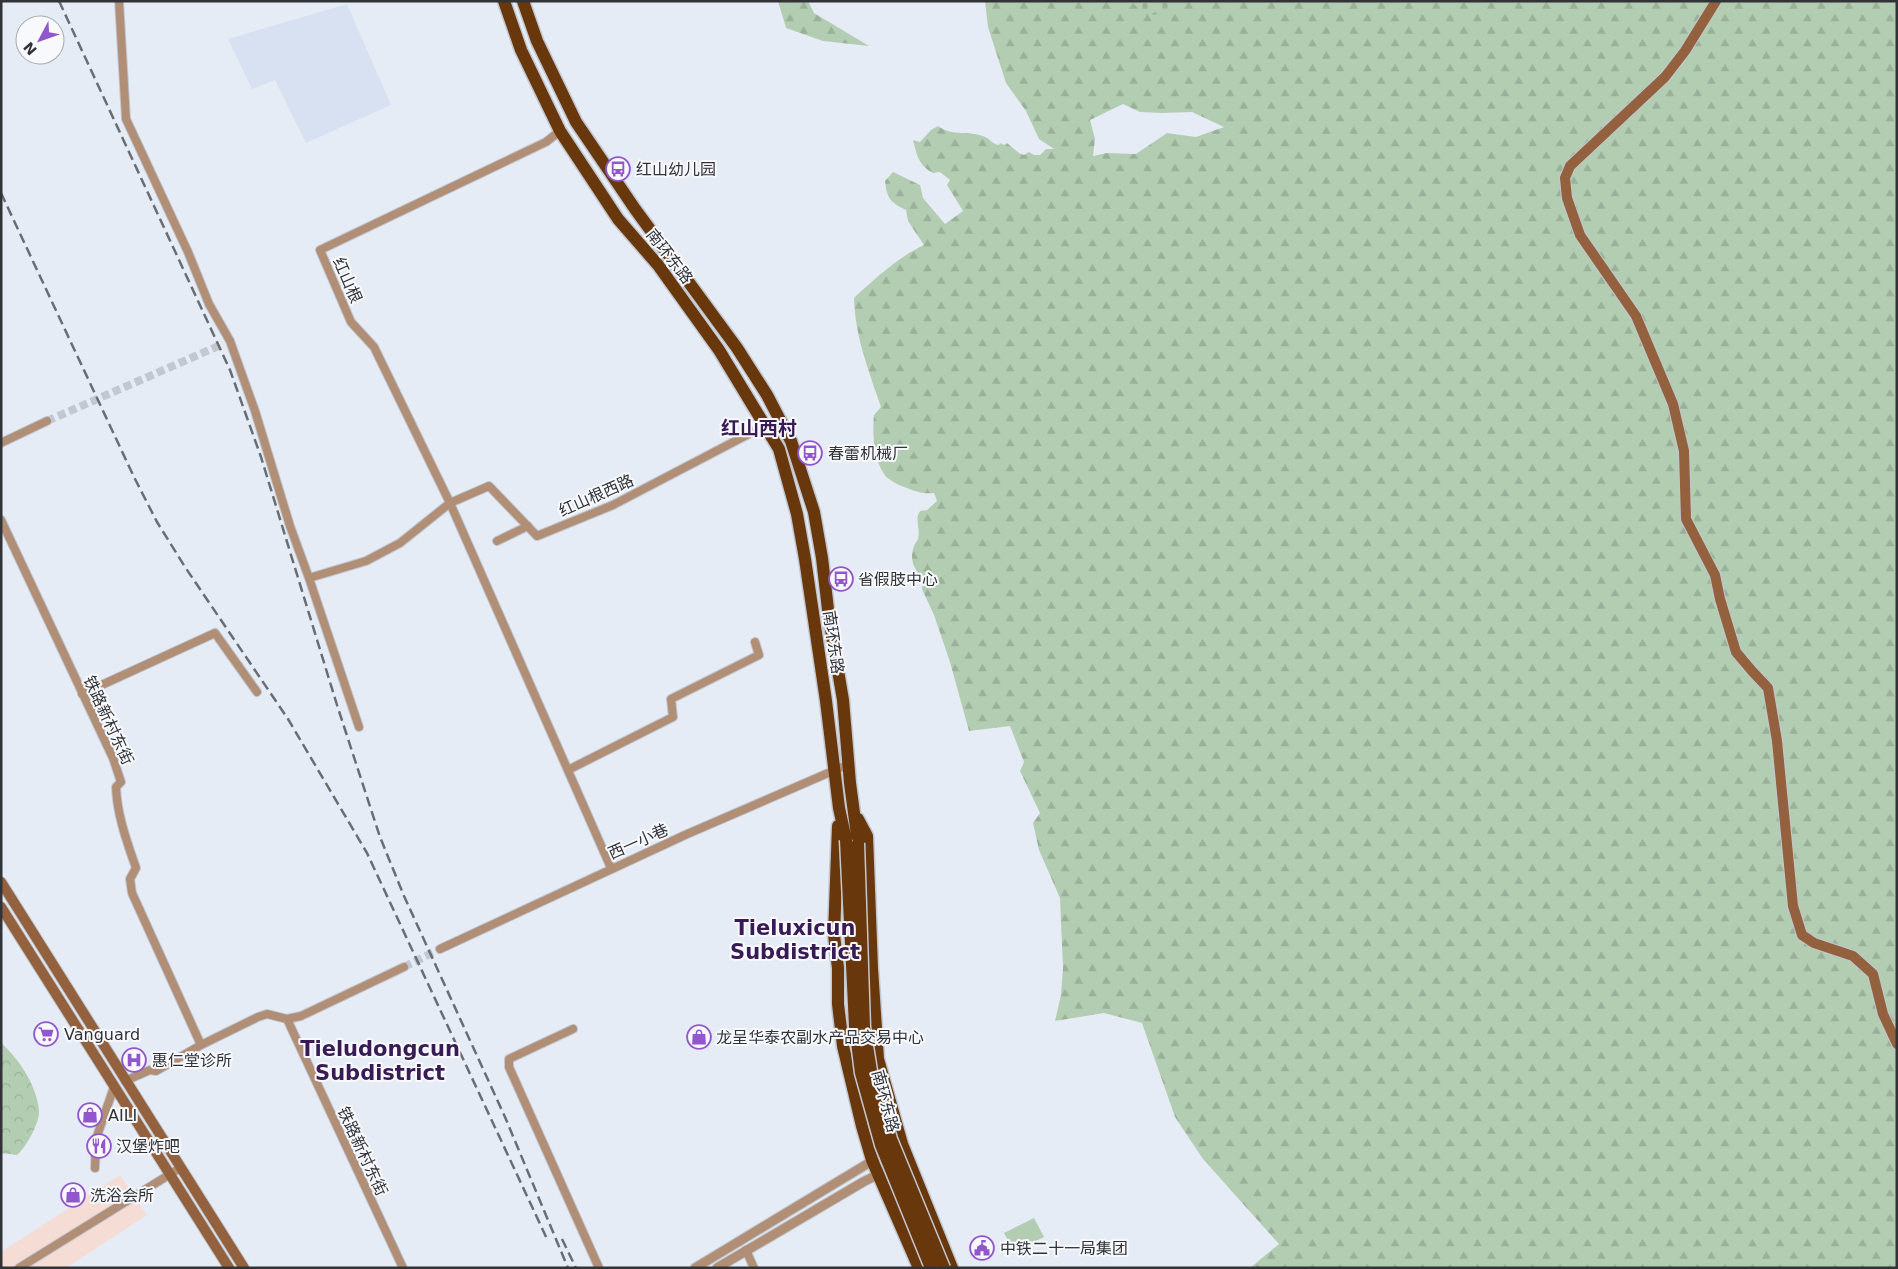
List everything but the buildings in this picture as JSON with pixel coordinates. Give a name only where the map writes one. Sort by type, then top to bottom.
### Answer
[{"type":"highway","name":"南环东路","points":[[504,1],[521,50],[560,131],[618,219],[658,265],[719,350],[779,449],[797,514],[836,770],[839,808],[852,842],[864,1027],[871,1070],[891,1139],[944,1268]]},
{"type":"highway","name":"南环东路","points":[[524,1],[537,42],[576,122],[635,209],[737,348],[767,395],[791,441],[814,512],[843,700],[854,810],[852,842],[855,1026],[861,1073],[881,1145],[931,1268]]},
{"type":"highway","points":[[560,131],[576,122]]},
{"type":"highway","points":[[839,808],[834,934],[838,968],[838,1004],[845,1055],[872,1160],[919,1268]]},
{"type":"highway","points":[[854,810],[868,836],[872,968],[878,1059],[902,1144],[952,1268]]},
{"type":"main road","points":[[1716,1],[1685,51],[1665,77],[1570,166],[1565,178],[1567,198],[1580,235],[1636,316],[1655,357],[1673,404],[1684,451],[1686,520],[1715,575],[1736,652],[1768,688],[1777,741],[1793,906],[1802,935],[1814,943],[1853,956],[1872,974],[1884,1014],[1897,1044]]},
{"type":"main road","points":[[1,882],[244,1268]]},
{"type":"main road","points":[[1,907],[229,1268]]},
{"type":"street","points":[[119,1],[126,119],[188,252],[256,411],[290,526],[359,727]]},
{"type":"street","name":"红山根","points":[[450,503],[374,347],[351,322],[320,250],[546,142],[560,131]]},
{"type":"street","points":[[1,444],[47,421]]},
{"type":"street","name":"红山根西路","points":[[450,503],[489,486],[537,536],[613,505],[766,425]]},
{"type":"street","points":[[309,578],[366,561],[400,543],[450,503],[611,868]]},
{"type":"street","name":"铁路新村东街","points":[[1,520],[113,758],[122,782],[116,787],[121,820],[136,868],[130,879],[132,893],[201,1045]]},
{"type":"street","points":[[496,541],[528,526]]},
{"type":"street","points":[[82,694],[215,633],[257,692]]},
{"type":"street","points":[[568,770],[673,717],[671,699],[758,655],[755,642]]},
{"type":"street","name":"西一小巷","points":[[440,949],[611,868],[849,764]]},
{"type":"street","points":[[125,1081],[150,1070],[156,1071],[201,1045],[258,1017],[267,1014],[286,1019],[301,1016],[404,967]]},
{"type":"street","name":"铁路新村东街","points":[[286,1019],[403,1268]]},
{"type":"street","points":[[573,1029],[509,1060],[509,1067],[599,1268]]},
{"type":"street","points":[[95,1168],[96,1140],[114,1087]]},
{"type":"street","points":[[695,1268],[872,1160],[902,1144]]},
{"type":"street","points":[[717,1268],[879,1174],[908,1160]]},
{"type":"street","points":[[19,1268],[180,1168]]},
{"type":"street","points":[[746,1250],[754,1268]]},
{"type":"shaded area","points":[[347,4],[391,105],[306,143],[275,80],[252,89],[228,39]]},
{"type":"shaded area","points":[[120,1175],[147,1215],[66,1268],[1,1268],[1,1252]]},
{"type":"green space","points":[[778,1],[808,1],[814,13],[869,46],[823,41],[786,28]]},
{"type":"green space","points":[[985,1],[1897,1],[1897,1268],[1250,1268],[1279,1244],[1203,1159],[1175,1117],[1142,1023],[1104,1013],[1055,1021],[1061,995],[1063,968],[1060,898],[1039,850],[1033,823],[1040,813],[1020,771],[1024,762],[1010,726],[969,731],[950,662],[934,615],[922,589],[923,579],[917,572],[912,560],[914,545],[919,535],[918,514],[920,511],[927,510],[937,501],[934,493],[917,492],[893,482],[884,474],[880,466],[875,449],[873,422],[874,415],[881,407],[863,354],[854,298],[896,262],[924,245],[908,221],[906,210],[896,205],[888,196],[885,181],[893,172],[920,185],[923,198],[945,224],[963,211],[947,185],[950,180],[940,172],[933,173],[924,167],[919,159],[913,140],[920,142],[931,130],[938,126],[949,131],[979,135],[999,145],[1000,143],[1004,145],[1007,143],[1024,155],[1029,152],[1034,155],[1040,155],[1046,149],[1054,149],[1039,139],[1026,111],[1006,83],[988,27]],"holes":[[[1123,104],[1140,112],[1192,112],[1224,127],[1196,137],[1167,133],[1136,154],[1107,153],[1093,156],[1095,139],[1090,120]]]},
{"type":"green space","points":[[1131,1],[1175,1],[1166,11],[1153,15],[1139,9]]},
{"type":"green space","points":[[1,1043],[15,1057],[31,1082],[39,1110],[32,1134],[17,1155],[1,1153]]},
{"type":"green space","points":[[1034,1218],[1044,1237],[1014,1252],[1004,1233]]},
{"type":"tunnel","points":[[47,421],[223,344]]},
{"type":"tunnel","points":[[404,967],[440,949]]},
{"type":"railway","points":[[59,1],[230,370],[261,457],[337,705],[380,837],[404,896],[505,1117],[568,1268]]},
{"type":"railway","points":[[1,193],[134,477],[157,522],[185,567],[288,719],[367,853],[548,1241]]},
{"type":"railway","points":[[562,1239],[576,1268]]},
{"type":"place","name":"红山幼儿园","points":[[618,169]]},
{"type":"place","name":"春蕾机械厂","points":[[810,453]]},
{"type":"place","name":"省假肢中心","points":[[841,579]]},
{"type":"place","name":"Vanguard","points":[[46,1034]]},
{"type":"place","name":"龙呈华泰农副水产品交易中心","points":[[699,1037]]},
{"type":"place","name":"惠仁堂诊所","points":[[134,1060]]},
{"type":"place","name":"AILI","points":[[90,1115]]},
{"type":"place","name":"汉堡炸吧","points":[[99,1146]]},
{"type":"place","name":"洗浴会所","points":[[73,1195]]},
{"type":"place","name":"中铁二十一局集团","points":[[982,1248]]},
{"type":"district","name":"红山西村","points":[[759,428]]},
{"type":"district","name":"Tieluxicun Subdistrict","points":[[795,940]]},
{"type":"district","name":"Tieludongcun Subdistrict","points":[[380,1061]]}]
